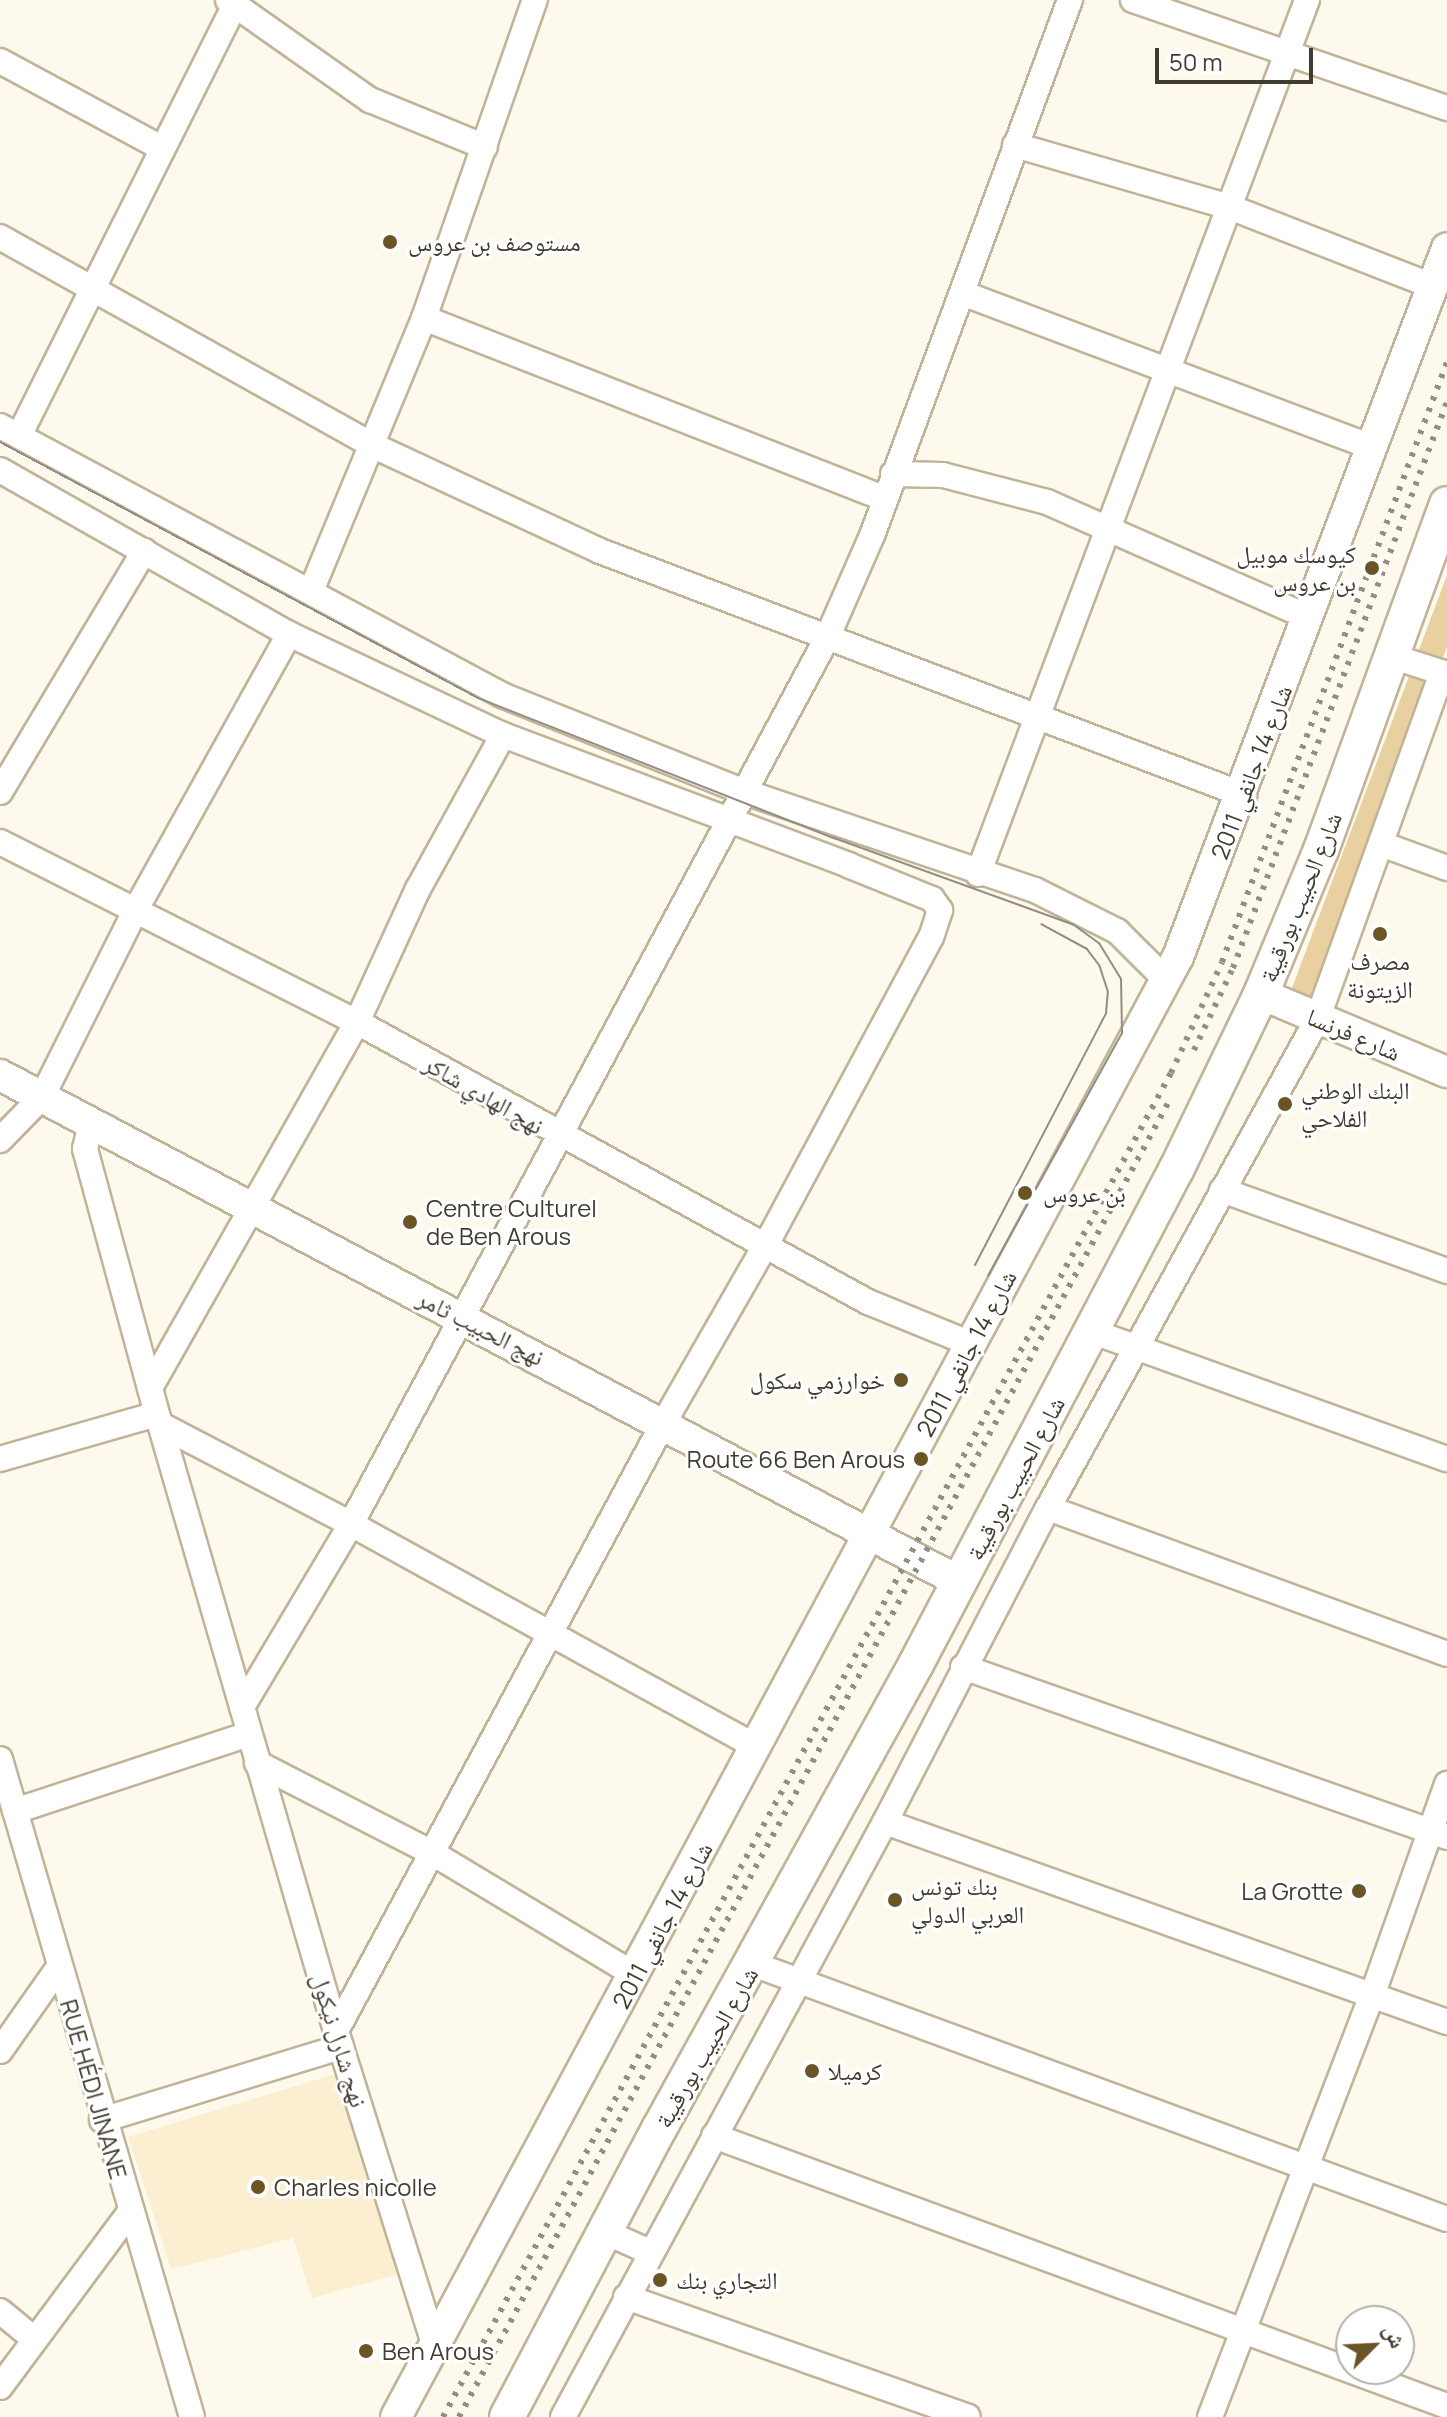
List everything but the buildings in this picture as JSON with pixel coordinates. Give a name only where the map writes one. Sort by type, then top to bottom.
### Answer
[{"type":"main road","name":"شارع الحبيب بورقيبة","points":[[507,2417],[960,1582],[1261,994],[1321,850],[1447,504]]},
{"type":"street","points":[[311,591],[374,446],[424,318],[535,0]]},
{"type":"street","points":[[242,1707],[351,1524],[463,1318],[557,1135],[827,638],[885,499],[1070,0]]},
{"type":"street","points":[[1133,0],[1288,57],[1447,108]]},
{"type":"street","points":[[978,874],[1307,0]]},
{"type":"street","points":[[485,147],[370,100],[231,3],[160,147],[96,288],[10,431],[502,695],[745,792],[1077,908],[1117,931],[1166,980]]},
{"type":"street","points":[[0,61],[160,147]]},
{"type":"street","points":[[1015,145],[1227,206],[1432,286]]},
{"type":"street","points":[[0,237],[374,446],[600,551],[1034,719],[1244,795]]},
{"type":"street","name":"شارع 14 جانفي 2011","points":[[396,2417],[872,1537],[969,1343],[1166,980],[1244,795],[1447,248]]},
{"type":"street","points":[[962,293],[1371,447]]},
{"type":"street","points":[[424,318],[885,499]]},
{"type":"street","points":[[0,470],[289,634],[503,735],[932,899],[940,910],[931,937],[765,1246],[664,1422],[339,2039],[102,2120]]},
{"type":"street","points":[[893,474],[943,475],[1007,489],[1310,618]]},
{"type":"street","points":[[0,792],[144,551]]},
{"type":"street","points":[[0,1140],[42,1097],[135,911],[289,634]]},
{"type":"street","points":[[563,2417],[885,1822],[1048,1508],[1317,1020],[1445,674],[1391,656]]},
{"type":"street","points":[[150,1388],[357,1022],[418,889],[503,735]]},
{"type":"street","name":"نهج الهادي شاكر","points":[[0,842],[357,1022],[557,1135],[868,1302],[969,1343]]},
{"type":"street","points":[[1381,844],[1447,868]]},
{"type":"street","name":"شارع فرنسا","points":[[1261,994],[1447,1072]]},
{"type":"street","name":"نهج الحبيب ثامر","points":[[0,1075],[249,1209],[664,1422],[960,1582]]},
{"type":"street","name":"نهج شارل نيكول","points":[[91,1124],[85,1149],[159,1420],[339,2039],[435,2346]]},
{"type":"street","points":[[1222,1190],[1447,1271]]},
{"type":"street","points":[[1091,1331],[1447,1459]]},
{"type":"street","points":[[0,1459],[159,1420],[757,1747]]},
{"type":"street","points":[[1048,1508],[1447,1654]]},
{"type":"street","points":[[960,1582],[998,1601]]},
{"type":"street","points":[[963,1667],[1439,1833]]},
{"type":"street","points":[[15,1811],[249,1734]]},
{"type":"street","name":"RUE HÉDI JINANE","points":[[0,1759],[15,1811],[11,1844],[59,1967],[129,2213],[192,2417]]},
{"type":"street","points":[[257,1763],[434,1854],[635,1975]]},
{"type":"street","points":[[1210,2417],[1373,1993],[1439,1833],[1447,1784]]},
{"type":"street","points":[[885,1822],[1373,1993],[1447,2022]]},
{"type":"street","points":[[753,1964],[1306,2171],[1447,2219]]},
{"type":"street","points":[[0,2051],[59,1967]]},
{"type":"street","points":[[714,2136],[1447,2406]]},
{"type":"street","points":[[0,2387],[129,2213]]},
{"type":"street","points":[[605,2232],[650,2252]]},
{"type":"street","points":[[626,2297],[968,2417]]},
{"type":"street","points":[[0,2311],[34,2339]]},
{"type":"shaded area","points":[[1447,575],[1447,647],[1313,1005],[1289,996]]},
{"type":"shaded area","name":"Charles nicolle","points":[[335,2074],[399,2274],[312,2298],[293,2238],[171,2269],[128,2137]]},
{"type":"tram line","points":[[0,442],[478,698],[834,838],[1074,925],[1099,943],[1121,979],[1122,1033],[988,1276]]},
{"type":"tram line","points":[[975,1265],[1106,1013],[1108,992],[1099,965],[1087,949],[1041,924]]},
{"type":"railway","points":[[443,2417],[1171,1073],[1222,962],[1447,362]]},
{"type":"railway","points":[[1194,1050],[1233,968],[1447,402]]},
{"type":"railway","points":[[459,2417],[1169,1101]]},
{"type":"place","name":"مستوصف بن عروس","points":[[390,242]]},
{"type":"place","name":"كيوسك موبيل بن عروس","points":[[1372,568]]},
{"type":"place","name":"مصرف الزيتونة","points":[[1380,934]]},
{"type":"place","name":"البنك الوطني الفلاحي","points":[[1285,1104]]},
{"type":"place","name":"بن عروس","points":[[1025,1193]]},
{"type":"place","name":"Centre Culturel de Ben Arous","points":[[410,1222]]},
{"type":"place","name":"خوارزمي سكول","points":[[901,1380]]},
{"type":"place","name":"Route 66 Ben Arous","points":[[921,1459]]},
{"type":"place","name":"La Grotte","points":[[1359,1891]]},
{"type":"place","name":"بنك تونس العربي الدولي","points":[[895,1900]]},
{"type":"place","name":"كرميلا","points":[[812,2071]]},
{"type":"place","name":"Charles nicolle","points":[[258,2187]]},
{"type":"place","name":"التجاري بنك","points":[[660,2280]]},
{"type":"place","name":"Ben Arous","points":[[366,2351]]}]
